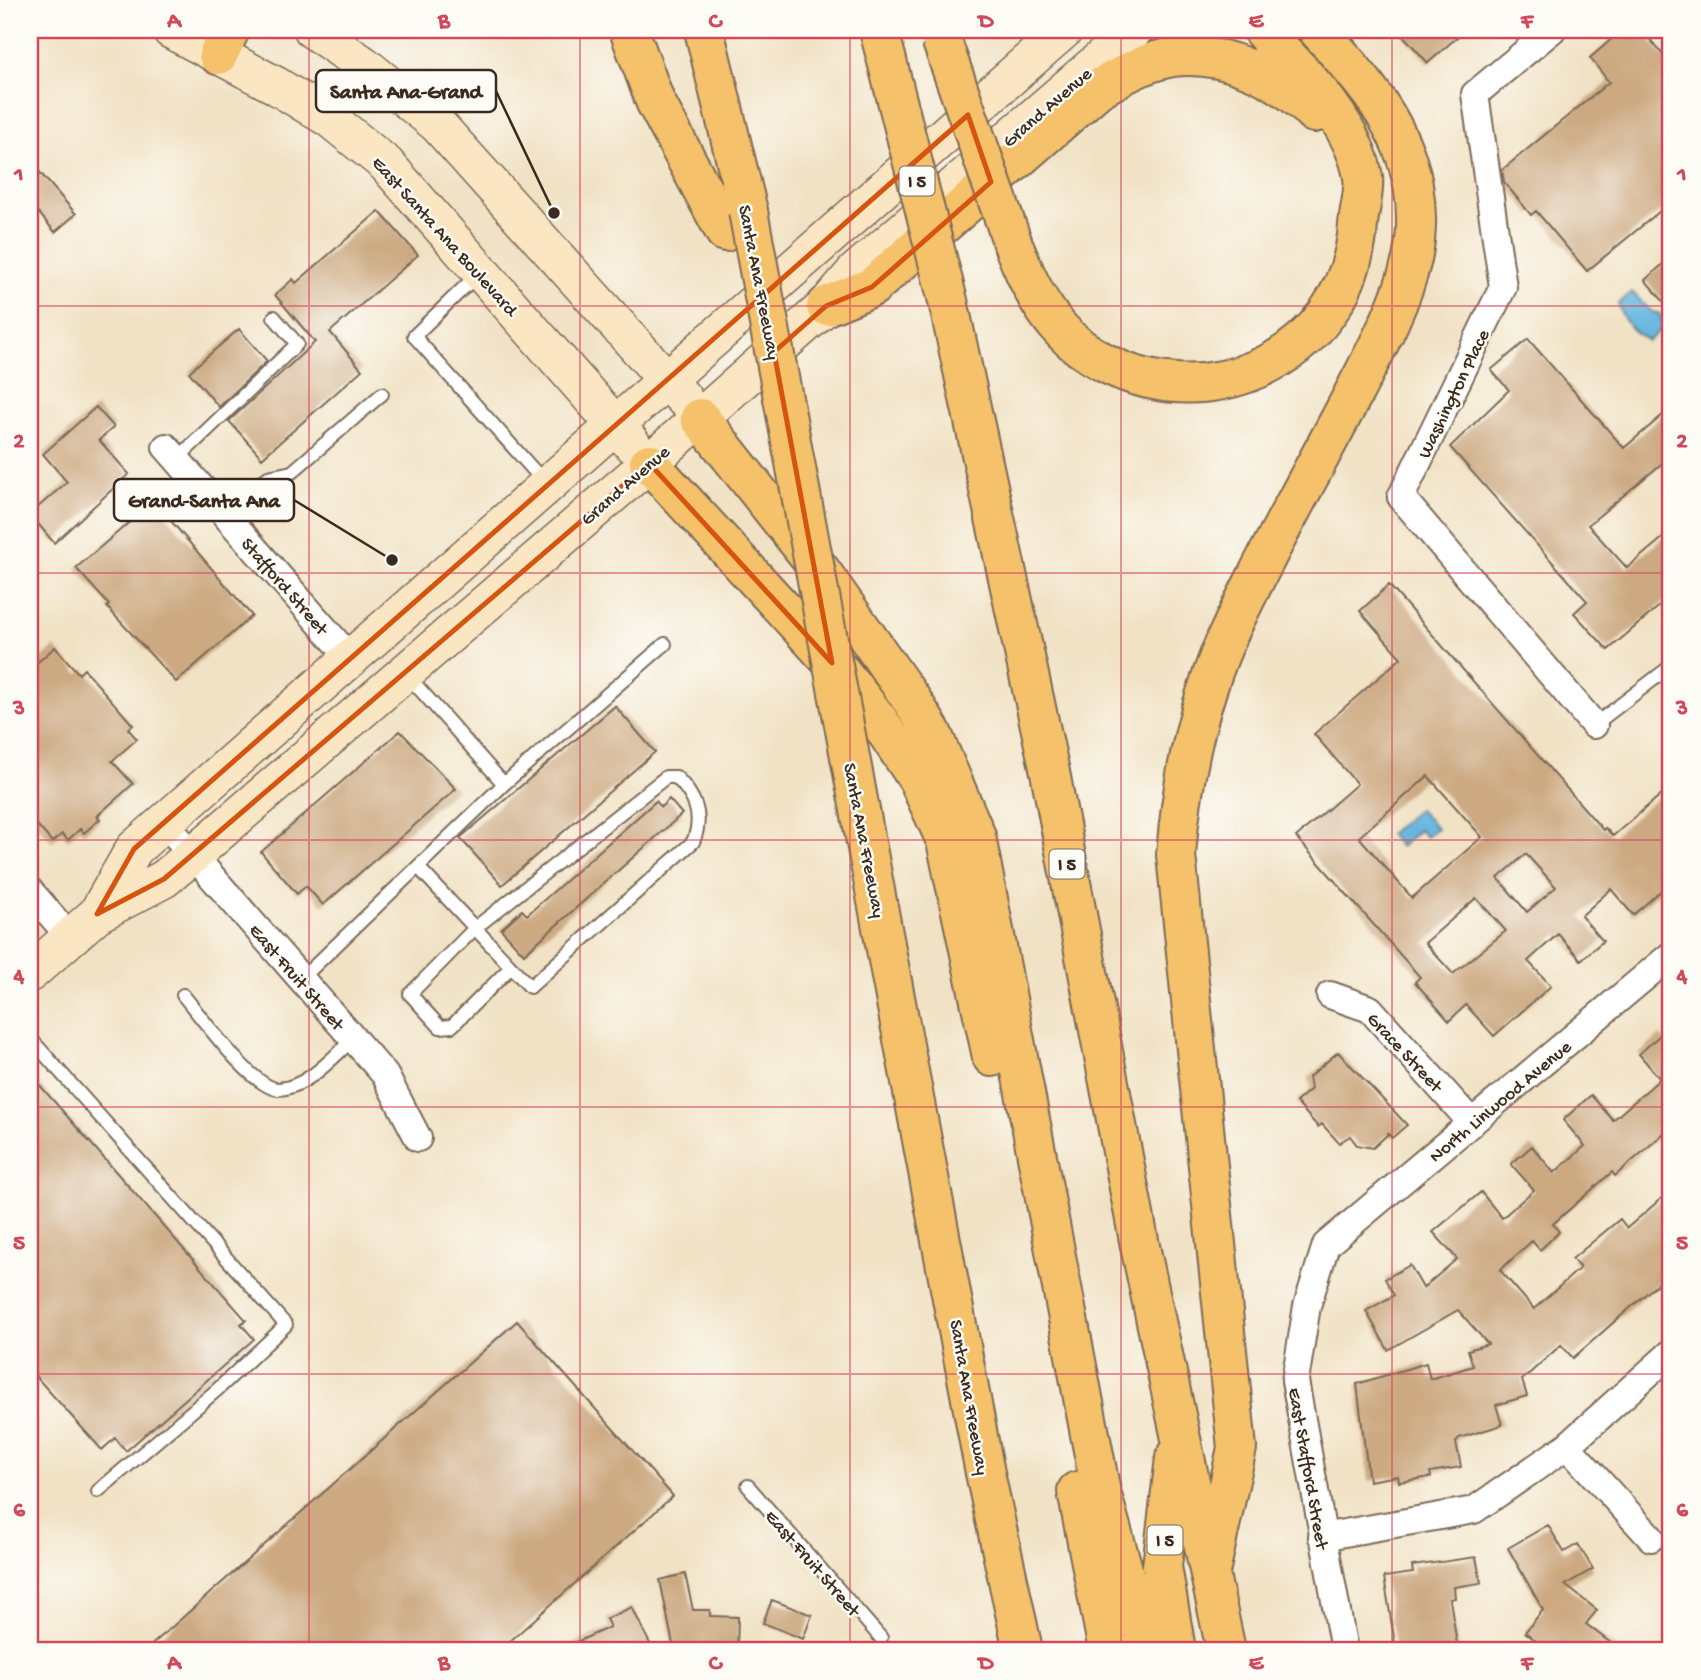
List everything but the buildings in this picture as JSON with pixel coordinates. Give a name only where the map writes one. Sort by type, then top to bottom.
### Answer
[{"type":"highway","points":[[629,30],[655,102],[737,222]]},
{"type":"highway","name":"Santa Ana Freeway","points":[[704,30],[737,222],[765,306],[985,1473],[1023,1650]]},
{"type":"highway","points":[[940,34],[1030,288],[1055,323],[1079,346],[1108,366],[1163,383],[1201,384],[1237,379],[1267,367],[1291,350],[1320,323],[1346,282],[1356,248],[1364,179],[1350,139],[1310,83],[1262,30]]},
{"type":"highway","points":[[1210,1572],[1237,1448],[1176,855],[1179,813],[1202,708],[1233,623],[1368,366],[1406,280],[1415,234],[1414,188],[1408,160],[1395,131],[1364,81],[1318,30]]},
{"type":"highway","name":"I 5","points":[[883,45],[948,301],[1047,759],[1140,1246],[1226,1650]]},
{"type":"highway","points":[[826,306],[872,286],[1098,89],[1131,70],[1173,57],[1214,58],[1251,69],[1285,88],[1306,104],[1324,125],[1339,150],[1359,211]]},
{"type":"highway","points":[[700,418],[821,571],[913,702],[932,733],[976,836],[1101,1492],[1146,1650]]},
{"type":"highway","points":[[649,463],[737,556],[879,721],[918,780],[946,841],[970,944],[1108,1650]]},
{"type":"highway","name":"I 5","points":[[1176,1650],[1162,1566],[1179,1428]]},
{"type":"main road","name":"East Santa Ana Boulevard","points":[[171,30],[224,42],[330,119],[386,164],[649,463]]},
{"type":"main road","points":[[313,30],[365,65],[437,124],[700,418]]},
{"type":"main road","name":"Grand Avenue","points":[[83,925],[134,849],[1064,30]]},
{"type":"main road","name":"Grand Avenue","points":[[30,973],[83,925],[164,879],[649,463],[826,306],[855,272],[1134,30]]},
{"type":"street","name":"Washington Place","points":[[1552,30],[1475,94],[1503,286],[1401,497],[1594,725]]},
{"type":"street","name":"Stafford Street","points":[[171,453],[351,659]]},
{"type":"street","name":"East Fruit Street","points":[[165,823],[385,1075],[418,1138]]},
{"type":"street","points":[[30,891],[83,925]]},
{"type":"street","name":"North Linwood Avenue","points":[[1326,1245],[1671,954]]},
{"type":"street","name":"Grace Street","points":[[1330,995],[1370,1009],[1472,1123]]},
{"type":"street","name":"East Stafford Street","points":[[1326,1245],[1307,1306],[1295,1381],[1344,1650]]},
{"type":"street","points":[[1322,1537],[1474,1510],[1567,1446],[1671,1353]]},
{"type":"street","points":[[1567,1446],[1651,1538]]},
{"type":"lane","points":[[480,272],[414,335],[547,486]]},
{"type":"lane","points":[[171,453],[297,344],[274,317]]},
{"type":"lane","points":[[225,514],[268,477],[292,472],[382,394]]},
{"type":"lane","points":[[300,979],[504,784],[665,644]]},
{"type":"lane","points":[[1594,725],[1671,666]]},
{"type":"lane","points":[[405,673],[504,784]]},
{"type":"lane","points":[[418,867],[475,928],[511,967],[530,986],[693,842],[700,825],[691,791],[676,776],[666,777],[475,928],[411,994],[440,1027],[452,1026],[511,967]]},
{"type":"lane","points":[[183,995],[257,1081],[276,1089],[301,1082],[353,1039]]},
{"type":"lane","points":[[30,1038],[286,1325],[98,1491]]},
{"type":"lane","name":"East Fruit Street","points":[[748,1486],[881,1638]]},
{"type":"highlighted area","points":[[968,115],[991,182],[872,287],[826,306],[774,352],[832,663],[649,463],[164,879],[97,914],[134,849]]},
{"type":"water","points":[[1632,292],[1652,312],[1660,314],[1663,328],[1648,341],[1629,326],[1618,304]]},
{"type":"water","points":[[1418,809],[1437,828],[1426,837],[1419,830],[1400,847],[1389,834]]},
{"type":"place","name":"Santa Ana-Grand","points":[[554,213]]},
{"type":"place","name":"Grand-Santa Ana","points":[[392,560]]}]
